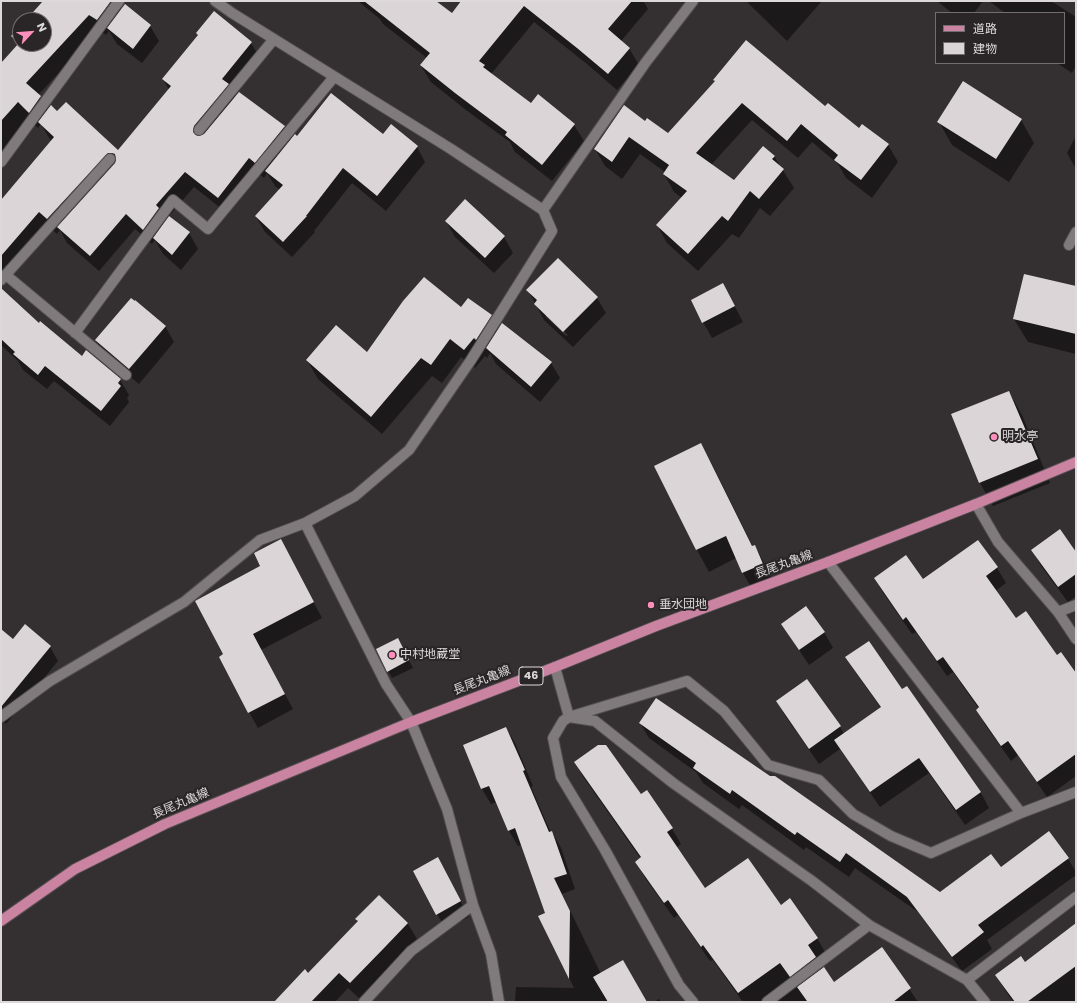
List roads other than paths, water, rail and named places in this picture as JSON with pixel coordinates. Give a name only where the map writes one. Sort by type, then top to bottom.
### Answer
[{"type":"main road","name":"長尾丸亀線","points":[[1,920],[75,869],[165,824],[411,722],[556,667],[656,626],[828,562],[976,504],[1076,462]]},
{"type":"street","points":[[1,162],[119,1]]},
{"type":"street","points":[[1,717],[50,681],[184,602],[260,540],[304,523],[355,496],[409,450],[471,360],[552,231],[543,210],[452,149],[334,77],[215,1]]},
{"type":"street","points":[[543,210],[646,62],[694,1]]},
{"type":"street","points":[[199,130],[274,39]]},
{"type":"street","points":[[75,333],[173,200],[208,229],[334,77]]},
{"type":"street","points":[[110,159],[3,278],[75,333],[126,375]]},
{"type":"street","points":[[1069,245],[1076,232]]},
{"type":"street","points":[[976,504],[998,542],[1058,612],[1076,639]]},
{"type":"street","points":[[304,523],[386,684],[411,722],[447,810],[473,905],[491,954],[499,1002]]},
{"type":"street","points":[[828,562],[1021,813]]},
{"type":"street","points":[[1058,612],[1076,605]]},
{"type":"street","points":[[556,667],[569,717]]},
{"type":"street","points":[[692,1002],[679,985],[605,850],[561,777],[553,738],[563,721],[569,717],[687,681],[724,711],[768,764],[819,780],[853,814],[891,836],[931,853],[1021,813],[1076,792]]},
{"type":"street","points":[[569,717],[595,721],[672,783],[812,881],[869,925],[967,980],[985,1002]]},
{"type":"street","points":[[967,980],[1076,897]]},
{"type":"street","points":[[364,1002],[412,951],[473,905]]},
{"type":"street","points":[[767,1002],[869,925]]},
{"type":"place","name":"明水亭","points":[[994,437]]},
{"type":"place","name":"垂水団地","points":[[651,605]]},
{"type":"place","name":"中村地蔵堂","points":[[392,655]]}]
